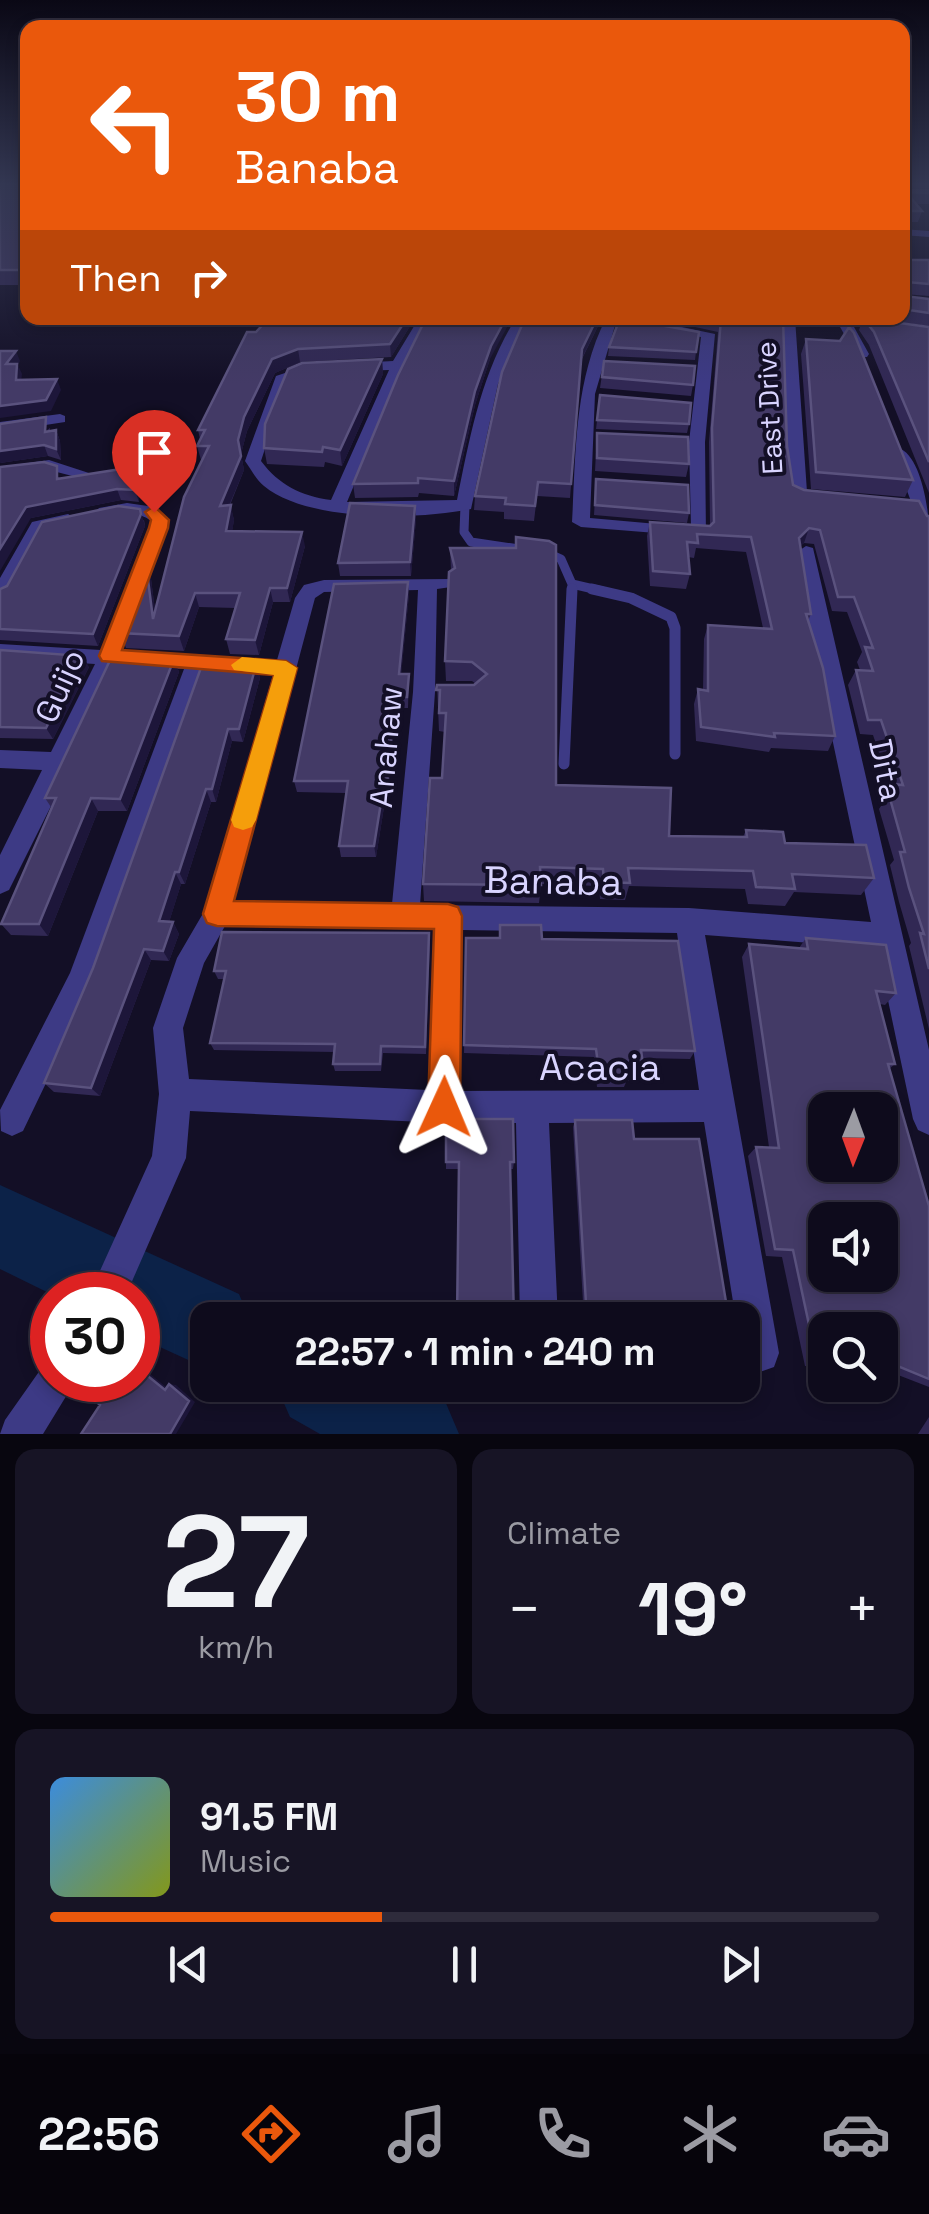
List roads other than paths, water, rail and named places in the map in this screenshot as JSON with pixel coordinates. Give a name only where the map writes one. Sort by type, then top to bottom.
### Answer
[{"type":"street","points":[[336,508],[367,444],[397,366],[421,325]]},
{"type":"street","points":[[320,369],[300,370],[282,380],[253,461],[258,473],[298,499],[336,508],[466,506],[484,408],[505,342],[517,325]]},
{"type":"street","points":[[608,325],[591,362],[586,394],[581,522],[700,533],[696,442],[706,332],[666,325]]},
{"type":"street","name":"East Drive","points":[[789,325],[799,496],[834,499]]},
{"type":"street","points":[[846,325],[866,364]]},
{"type":"street","points":[[591,362],[610,363]]},
{"type":"street","points":[[339,368],[397,366]]},
{"type":"street","points":[[685,368],[704,369]]},
{"type":"street","points":[[586,394],[605,396]]},
{"type":"street","points":[[680,403],[698,405]]},
{"type":"street","points":[[0,427],[60,418]]},
{"type":"street","points":[[584,436],[603,438]]},
{"type":"street","points":[[894,436],[913,506],[929,525]]},
{"type":"street","points":[[678,441],[696,442]]},
{"type":"street","points":[[0,472],[49,464],[84,474]]},
{"type":"street","points":[[584,479],[603,480]]},
{"type":"street","points":[[679,486],[698,487]]},
{"type":"street","name":"Guijo","points":[[0,596],[38,526],[122,508],[154,512],[160,520],[109,656],[0,882]]},
{"type":"street","name":"Dita","points":[[806,552],[886,936],[929,1119]]},
{"type":"street","name":"Anahaw","points":[[286,668],[304,598],[311,590],[436,583],[432,692],[405,916]]},
{"type":"street","points":[[0,651],[286,668],[217,914],[191,958],[168,1028],[175,1094],[168,1158],[118,1272]]},
{"type":"street","points":[[12,1120],[82,979],[197,662]]},
{"type":"street","points":[[0,759],[61,762]]},
{"type":"street","name":"Banaba","points":[[217,914],[688,921],[886,936]]},
{"type":"street","points":[[444,1107],[448,916]]},
{"type":"street","name":"Acacia","points":[[175,1094],[444,1107],[717,1106],[688,921]]},
{"type":"street","points":[[532,1106],[537,1302]]},
{"type":"street","points":[[717,1106],[751,1302]]},
{"type":"street","points":[[20,1434],[42,1402]]},
{"type":"lane","points":[[466,506],[464,532],[471,542],[550,552],[562,559],[572,584],[564,764]]},
{"type":"lane","points":[[572,584],[631,598],[671,617],[675,628],[675,754]]},
{"type":"waterway","points":[[0,1226],[190,1316]]},
{"type":"waterway","points":[[353,1402],[412,1434]]}]
